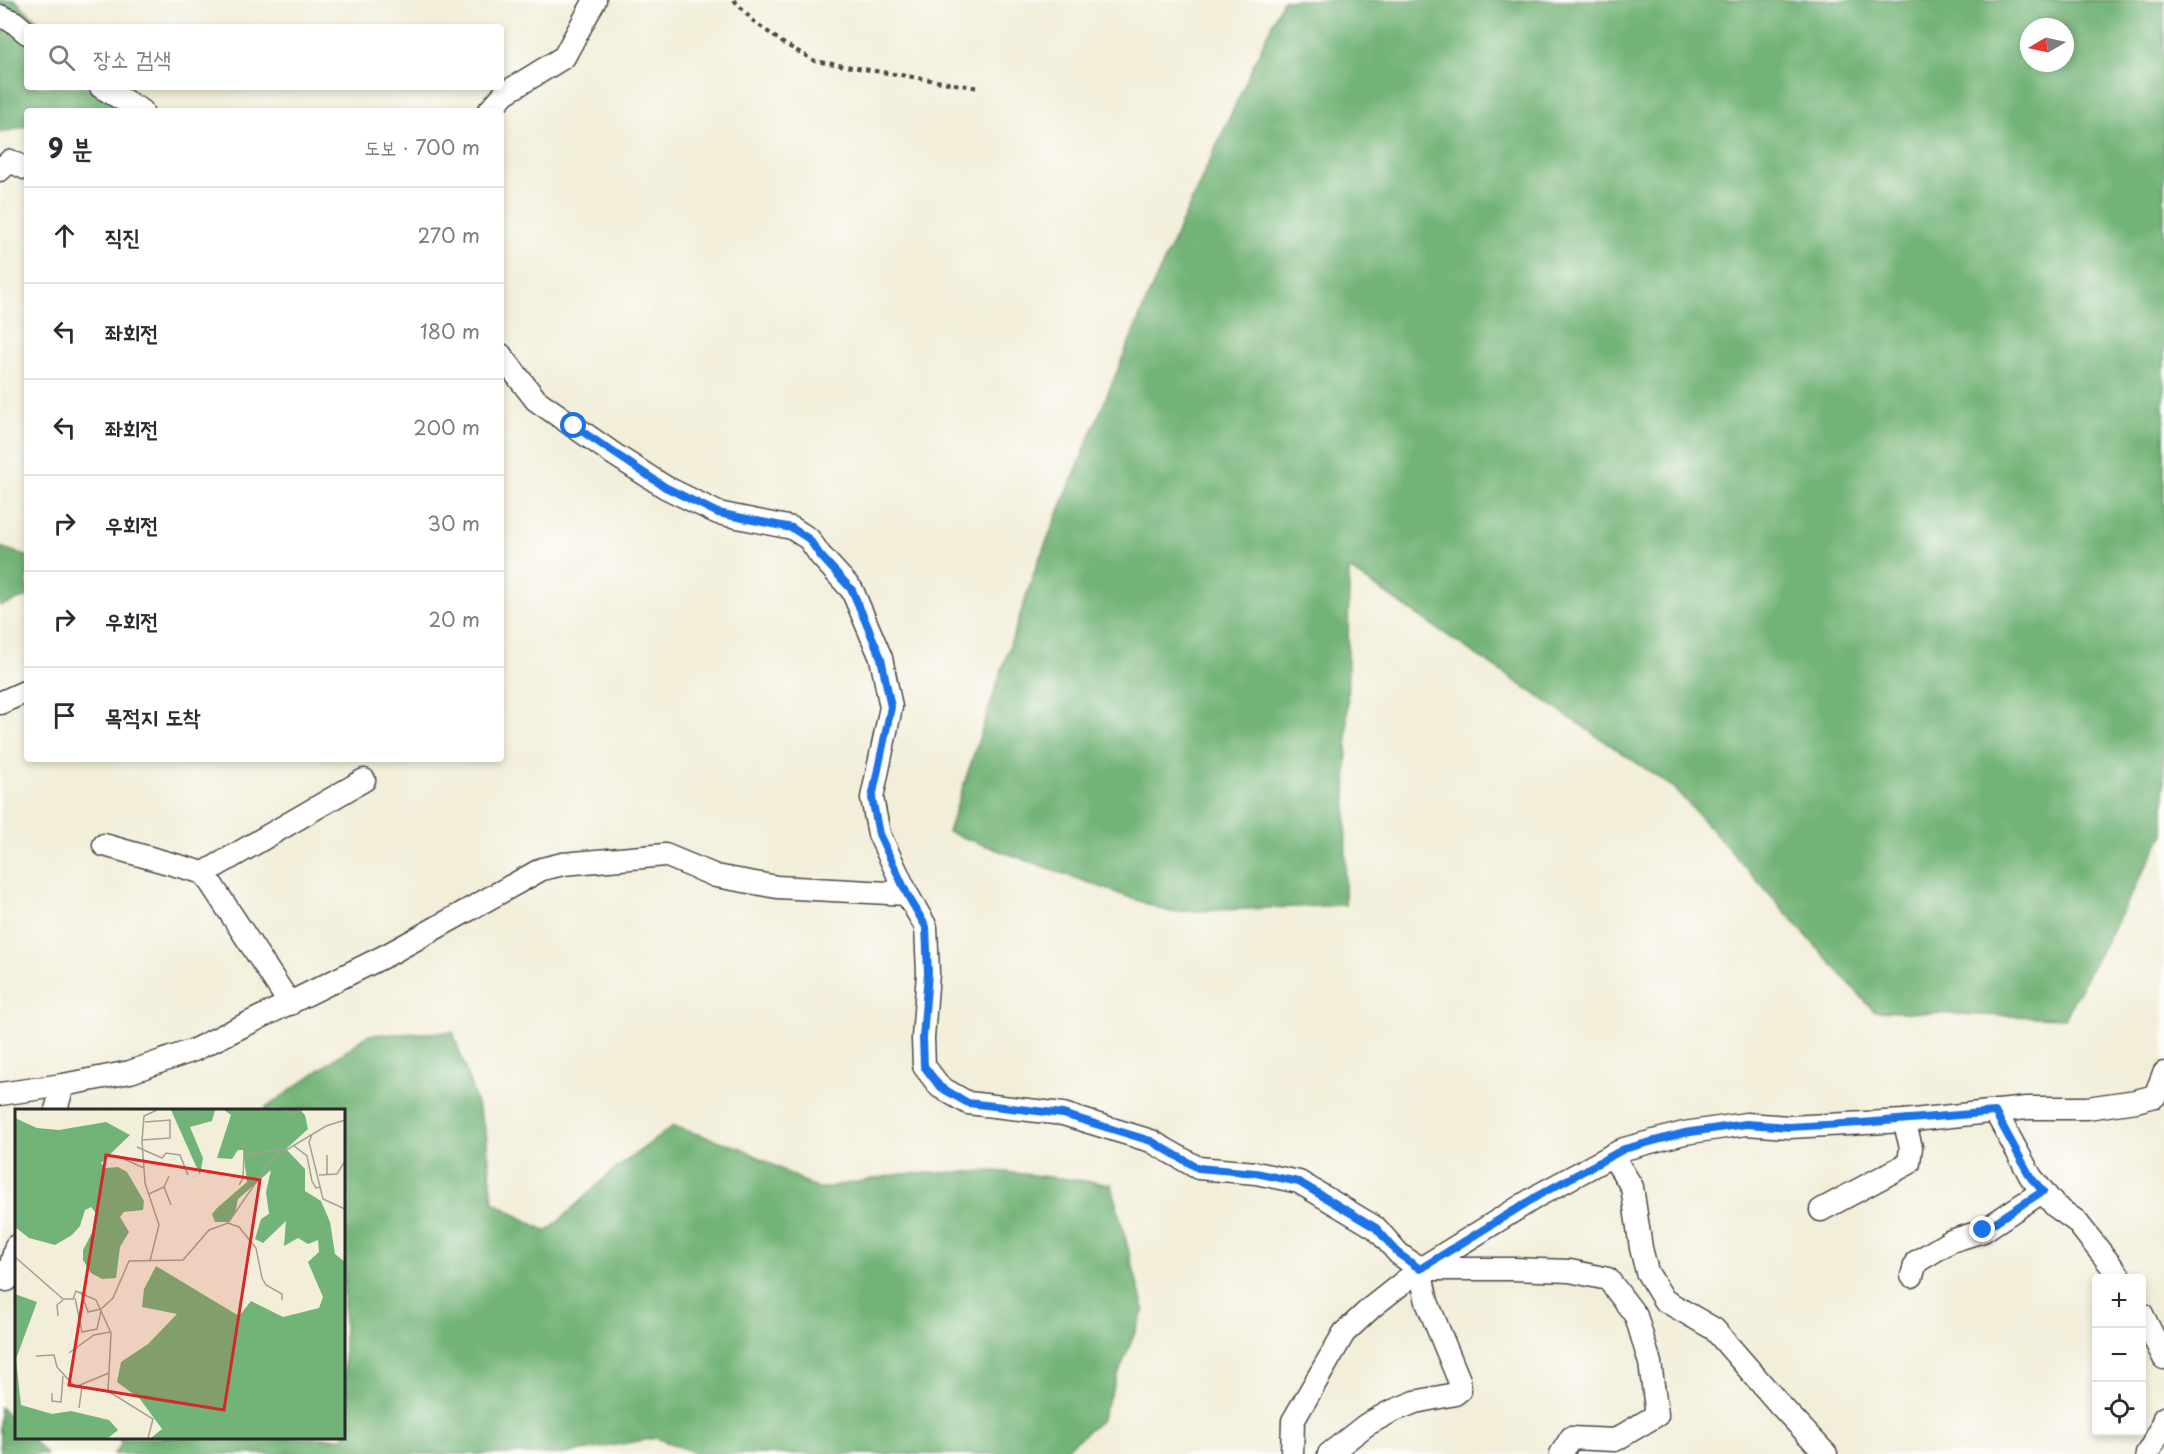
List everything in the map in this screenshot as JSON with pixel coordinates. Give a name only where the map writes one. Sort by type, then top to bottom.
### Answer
[{"type":"street","points":[[492,108],[505,93],[564,57],[595,0]]},
{"type":"street","points":[[0,16],[14,22],[24,30]]},
{"type":"street","points":[[106,90],[137,108]]},
{"type":"street","points":[[0,170],[10,161],[24,168]]},
{"type":"street","points":[[504,359],[536,400],[665,487],[718,513],[792,528],[809,539],[820,555],[852,590],[881,658],[891,707],[872,798],[879,834],[907,894],[926,927],[928,973],[923,1038],[924,1066],[940,1087],[968,1103],[1063,1114],[1151,1141],[1198,1168],[1256,1173],[1299,1182],[1376,1228],[1399,1254],[1420,1269],[1570,1271],[1608,1279],[1635,1316],[1650,1363],[1657,1415],[1615,1440],[1571,1438],[1561,1454]]},
{"type":"street","points":[[0,703],[24,692]]},
{"type":"street","points":[[204,873],[364,780]]},
{"type":"street","points":[[105,845],[204,873],[290,1004]]},
{"type":"street","points":[[0,1094],[130,1072],[194,1050],[390,954],[542,869],[563,864],[665,855],[716,876],[777,887],[907,894]]},
{"type":"street","points":[[1292,1454],[1293,1421],[1344,1333],[1372,1307],[1420,1269],[1539,1195],[1624,1149],[1684,1133],[1746,1124],[1789,1127],[1904,1121],[2027,1108],[2087,1108],[2155,1096],[2164,1073]]},
{"type":"street","points":[[56,1109],[63,1085]]},
{"type":"street","points":[[1995,1112],[2031,1178],[2055,1206],[2076,1221],[2118,1274]]},
{"type":"street","points":[[1821,1210],[1909,1163],[1911,1147],[1904,1121]]},
{"type":"street","points":[[1612,1155],[1632,1187],[1647,1272],[1664,1300],[1714,1329],[1826,1454]]},
{"type":"street","points":[[1912,1276],[1916,1262],[1932,1251],[1951,1241],[1983,1230],[2043,1191]]},
{"type":"street","points":[[6,1280],[15,1249]]},
{"type":"street","points":[[1329,1454],[1365,1425],[1390,1412],[1415,1402],[1455,1394],[1460,1390],[1459,1380],[1426,1302],[1420,1269]]},
{"type":"street","points":[[2146,1319],[2158,1335],[2164,1358]]},
{"type":"street","points":[[2147,1454],[2160,1431],[2164,1418]]},
{"type":"path","points":[[734,0],[753,20],[783,44],[815,61],[979,88]]},
{"type":"green space","points":[[0,0],[15,0],[41,24],[24,24],[24,90],[114,90],[135,108],[24,108],[24,127],[0,133]]},
{"type":"green space","points":[[1283,0],[2164,0],[2164,834],[2064,1018],[1874,1011],[1674,788],[1349,569],[1345,905],[1170,912],[948,832],[1037,564],[1150,292]]},
{"type":"green space","points":[[0,547],[24,555],[24,598],[0,606]]},
{"type":"green space","points":[[453,1032],[486,1132],[493,1202],[547,1232],[610,1173],[673,1126],[741,1148],[818,1189],[901,1174],[996,1171],[1111,1184],[1144,1309],[1100,1421],[1060,1454],[699,1454],[656,1438],[564,1454],[114,1454],[121,1445],[120,1439],[345,1439],[345,1109],[264,1109],[368,1035]]},
{"type":"green space","points":[[0,1407],[15,1421],[15,1439],[32,1439],[46,1454],[0,1454]]},
{"type":"route","points":[[574,426],[665,487],[718,513],[792,528],[809,539],[820,555],[852,590],[881,658],[891,707],[872,798],[879,834],[907,894],[926,927],[928,973],[923,1038],[924,1066],[940,1087],[968,1103],[1063,1114],[1151,1141],[1198,1168],[1256,1173],[1299,1182],[1376,1228],[1399,1254],[1420,1269],[1539,1195],[1624,1149],[1684,1133],[1746,1124],[1789,1127],[1904,1121],[1995,1112],[2031,1178],[2043,1191],[1983,1230]]}]
